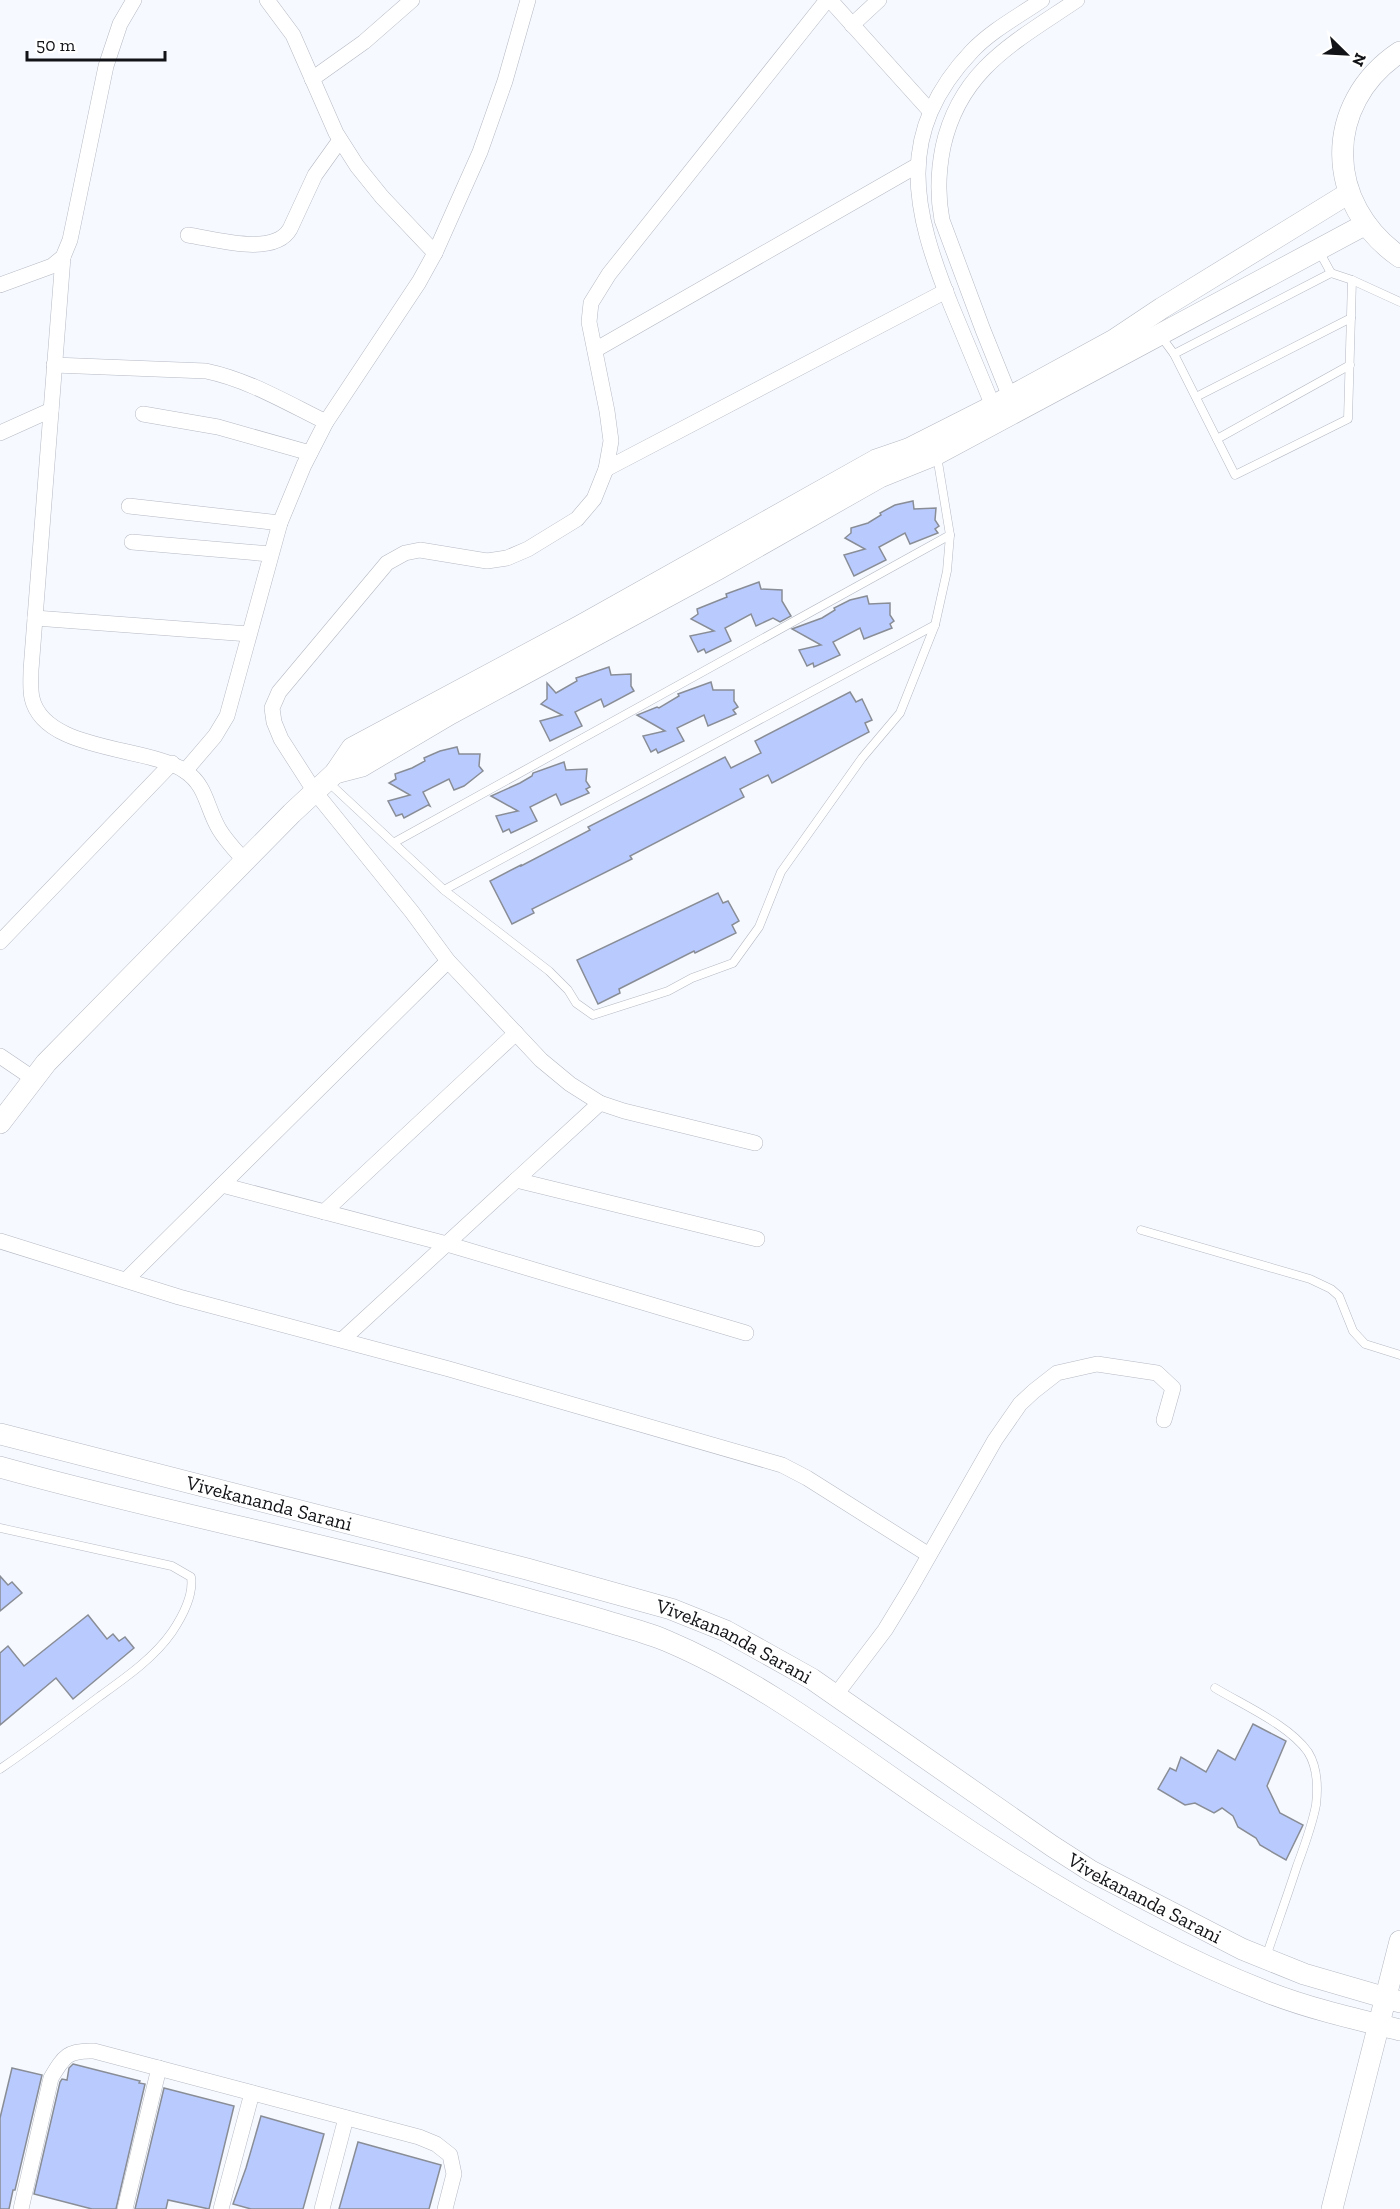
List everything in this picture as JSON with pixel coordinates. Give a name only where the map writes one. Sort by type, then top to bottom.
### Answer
[{"type":"street","points":[[134,0],[120,24],[106,66],[70,240],[63,257],[31,670],[32,699],[41,716],[58,730],[79,739],[178,767],[197,781],[204,791],[213,819],[220,831],[245,861]]},
{"type":"street","points":[[267,0],[293,35],[340,140],[357,166],[381,197],[435,253]]},
{"type":"street","points":[[312,79],[364,42],[412,0]]},
{"type":"street","points":[[0,942],[178,767],[214,736],[227,716],[280,523],[326,422],[419,282],[435,253],[480,152],[505,81],[528,0]]},
{"type":"street","points":[[755,1143],[600,1103],[570,1084],[541,1060],[448,961],[411,912],[326,782],[281,739],[274,722],[272,708],[279,692],[387,563],[405,553],[420,550],[487,561],[507,558],[528,549],[577,519],[594,499],[606,470],[611,441],[589,322],[591,303],[609,274],[828,0],[930,111]]},
{"type":"street","points":[[852,25],[879,0]]},
{"type":"street","points":[[1001,402],[946,291],[928,243],[917,189],[918,165],[923,134],[940,90],[973,50],[991,34],[1042,0]]},
{"type":"street","points":[[1001,402],[942,220],[938,202],[940,165],[953,113],[966,89],[999,54],[1077,0]]},
{"type":"street","points":[[1400,52],[1374,73],[1353,105],[1343,142],[1342,162],[1349,193],[1359,216],[1384,246],[1400,257]]},
{"type":"street","points":[[188,236],[251,245],[279,241],[286,236],[315,175],[340,140]]},
{"type":"street","points":[[595,350],[918,165]]},
{"type":"street","points":[[938,444],[1029,386],[1114,340],[1145,330],[1349,193]]},
{"type":"street","points":[[0,1123],[46,1063],[326,782],[352,748],[580,626],[876,460],[908,449],[938,444],[1145,330],[1366,224]]},
{"type":"street","points":[[0,285],[52,267],[63,257]]},
{"type":"street","points":[[606,470],[946,291]]},
{"type":"street","points":[[54,365],[206,371],[247,383],[326,422]]},
{"type":"street","points":[[0,433],[51,410]]},
{"type":"street","points":[[143,414],[218,427],[310,453]]},
{"type":"street","points":[[129,506],[280,523]]},
{"type":"street","points":[[132,542],[270,554]]},
{"type":"street","points":[[35,618],[249,634]]},
{"type":"street","points":[[126,1280],[448,961]]},
{"type":"street","points":[[324,1212],[516,1033]]},
{"type":"street","points":[[0,1056],[34,1079]]},
{"type":"street","points":[[342,1340],[600,1103]]},
{"type":"street","points":[[516,1180],[757,1239]]},
{"type":"street","points":[[222,1185],[447,1244],[746,1333]]},
{"type":"street","points":[[0,1240],[179,1296],[449,1369],[782,1465],[807,1478],[929,1555]]},
{"type":"street","points":[[835,1696],[885,1630],[995,1440],[1020,1404],[1057,1373],[1096,1364],[1157,1373],[1173,1388],[1164,1420]]},
{"type":"street","name":"Vivekananda Sarani","points":[[0,1434],[527,1569],[671,1609],[735,1636],[812,1679],[978,1796],[1091,1870],[1242,1949],[1304,1974],[1393,2000]]},
{"type":"street","name":"Vivekananda Sarani","points":[[0,1467],[114,1497],[286,1536],[570,1610],[666,1640],[760,1688],[943,1813],[1060,1887],[1201,1965],[1269,1993],[1327,2012],[1400,2030]]},
{"type":"street","points":[[286,1536],[293,1509]]},
{"type":"street","points":[[1332,2209],[1378,2025],[1393,2000],[1400,1941]]},
{"type":"street","points":[[24,2209],[51,2078],[61,2060],[76,2050],[94,2051],[419,2137],[436,2144],[450,2155],[454,2174],[445,2209]]},
{"type":"street","points":[[125,2209],[159,2068]]},
{"type":"street","points":[[221,2209],[252,2093]]},
{"type":"street","points":[[322,2209],[346,2118]]},
{"type":"lane","points":[[1318,249],[1331,273],[1400,302]]},
{"type":"lane","points":[[1174,354],[1331,273]]},
{"type":"lane","points":[[1145,330],[1174,354],[1235,475],[1348,419],[1352,280]]},
{"type":"lane","points":[[1196,397],[1351,318]]},
{"type":"lane","points":[[1217,439],[1350,365]]},
{"type":"lane","points":[[326,782],[395,842],[444,890],[549,971],[568,990],[576,1003],[593,1015],[616,1010],[644,997],[668,991],[692,978],[733,963],[759,927],[780,872],[862,758],[900,713],[935,626],[947,571],[950,536],[938,444]]},
{"type":"lane","points":[[395,842],[950,536]]},
{"type":"lane","points":[[444,890],[935,626]]},
{"type":"lane","points":[[1141,1230],[1310,1279],[1331,1289],[1339,1296],[1353,1331],[1365,1344],[1400,1355]]},
{"type":"lane","points":[[0,1528],[172,1566],[191,1577],[192,1586],[186,1607],[171,1633],[134,1671],[0,1769]]},
{"type":"lane","points":[[1215,1688],[1296,1739],[1314,1763],[1317,1779],[1316,1806],[1265,1958]]},
{"type":"building","points":[[913,501],[914,509],[936,508],[935,520],[939,526],[935,529],[938,533],[910,544],[905,533],[879,547],[886,560],[854,576],[844,555],[865,549],[845,538],[851,533],[851,528],[868,523],[895,505]]},
{"type":"building","points":[[759,582],[761,589],[782,590],[782,601],[791,616],[780,622],[773,618],[756,626],[751,614],[725,628],[731,641],[706,653],[704,649],[698,652],[690,636],[714,631],[691,619],[698,614],[697,609],[727,597],[726,594]]},
{"type":"building","points":[[867,596],[869,604],[890,603],[890,615],[894,621],[890,624],[892,628],[864,639],[860,628],[833,642],[840,655],[814,667],[813,663],[807,666],[799,650],[821,645],[792,629],[822,618],[835,610],[834,608],[850,600]]},
{"type":"building","points":[[609,667],[611,675],[631,674],[631,686],[634,691],[604,707],[601,699],[575,712],[582,726],[550,741],[540,721],[562,715],[541,704],[547,699],[547,683],[556,693],[577,681],[576,678]]},
{"type":"building","points":[[711,682],[713,690],[734,690],[734,701],[738,707],[733,710],[736,714],[708,726],[704,715],[677,728],[684,741],[658,753],[656,749],[651,752],[643,736],[665,731],[637,715],[659,708],[679,696],[678,694]]},
{"type":"building","points":[[850,692],[856,702],[862,699],[872,720],[865,723],[869,732],[772,783],[768,775],[740,789],[744,797],[630,856],[632,859],[532,909],[534,913],[512,924],[490,881],[590,830],[588,827],[725,757],[731,768],[761,753],[755,741]]},
{"type":"building","points":[[457,747],[459,754],[480,754],[479,766],[483,771],[464,786],[454,790],[449,779],[423,792],[430,806],[404,818],[402,814],[396,816],[388,801],[410,795],[389,783],[396,779],[395,774],[412,768],[425,761],[424,758],[440,751]]},
{"type":"building","points":[[564,762],[566,770],[587,769],[586,781],[590,787],[586,789],[589,793],[561,805],[556,794],[530,807],[537,821],[511,833],[509,829],[503,832],[496,816],[518,811],[491,796],[520,783],[533,773]]},
{"type":"building","points":[[718,893],[723,903],[728,901],[739,921],[732,925],[736,933],[695,953],[694,951],[619,989],[620,993],[598,1004],[577,960]]},
{"type":"building","points":[[0,1576],[8,1585],[12,1582],[22,1593],[0,1611]]},
{"type":"building","points":[[88,1615],[107,1639],[113,1634],[119,1641],[125,1637],[134,1648],[73,1699],[56,1678],[0,1725],[0,1653],[8,1646],[24,1666]]},
{"type":"building","points":[[1253,1724],[1286,1741],[1267,1786],[1280,1813],[1303,1825],[1286,1860],[1260,1845],[1256,1838],[1238,1827],[1233,1816],[1222,1808],[1214,1813],[1195,1803],[1185,1805],[1158,1789],[1170,1768],[1176,1771],[1181,1757],[1206,1772],[1218,1750],[1235,1760]]},
{"type":"building","points":[[73,2064],[145,2084],[116,2209],[92,2209],[34,2194],[60,2082],[62,2079],[67,2080],[69,2068]]},
{"type":"building","points":[[12,2068],[42,2075],[15,2190],[13,2190],[9,2209],[0,2209],[0,2118]]},
{"type":"building","points":[[164,2088],[234,2106],[209,2209],[168,2200],[166,2209],[135,2209]]},
{"type":"building","points":[[261,2116],[324,2134],[303,2209],[251,2209],[233,2204]]},
{"type":"building","points":[[358,2142],[441,2165],[429,2209],[339,2209]]}]
